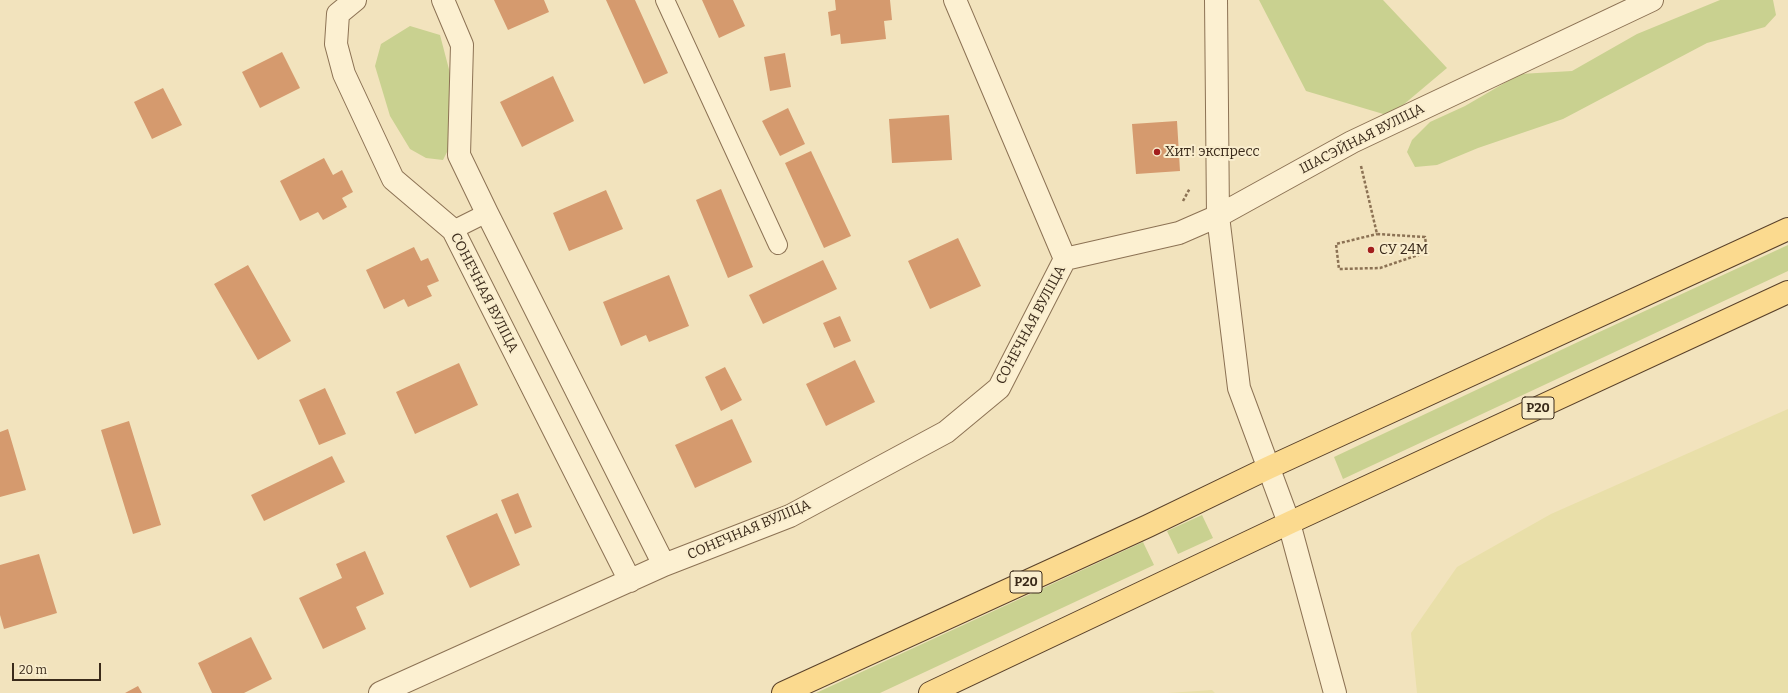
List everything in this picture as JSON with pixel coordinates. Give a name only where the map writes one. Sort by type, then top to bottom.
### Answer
[{"type":"main road","name":"Р20","points":[[783,693],[1788,229]]},
{"type":"main road","name":"Р20","points":[[930,693],[1289,523],[1788,292]]},
{"type":"street","name":"СОНЕЧНАЯ ВУЛІЦА","points":[[355,0],[338,14],[336,44],[344,74],[393,179],[453,230],[630,582]]},
{"type":"street","points":[[443,0],[462,45],[459,155],[486,213],[664,565]]},
{"type":"street","name":"СОНЕЧНАЯ ВУЛІЦА","points":[[380,693],[630,582],[664,565],[790,516],[946,432],[999,388],[1065,259],[955,0]]},
{"type":"street","points":[[1216,0],[1218,216],[1240,388],[1289,523],[1335,693]]},
{"type":"street","name":"ШАСЭЙНАЯ ВУЛІЦА","points":[[1065,259],[1179,233],[1218,216],[1352,142],[1652,0]]},
{"type":"lane","points":[[665,0],[778,245]]},
{"type":"lane","points":[[453,230],[486,213]]},
{"type":"path","points":[[1352,142],[1358,151],[1377,234]]},
{"type":"path","points":[[1377,234],[1425,237],[1427,252],[1380,268],[1339,269],[1336,244],[1377,234]]},
{"type":"shaded area","points":[[1788,409],[1788,693],[1417,693],[1411,633],[1457,567],[1551,514]]},
{"type":"shaded area","points":[[1212,690],[1215,693],[1168,693]]},
{"type":"green space","points":[[1259,0],[1383,0],[1447,68],[1390,116],[1306,91]]},
{"type":"green space","points":[[1720,0],[1773,0],[1776,15],[1765,27],[1707,43],[1563,119],[1478,148],[1437,165],[1415,167],[1407,152],[1412,140],[1430,122],[1465,106],[1520,74],[1572,71],[1637,34]]},
{"type":"green space","points":[[410,26],[440,35],[451,77],[454,138],[443,160],[426,158],[410,149],[390,116],[375,66],[381,44]]},
{"type":"green space","points":[[1788,245],[1788,271],[1343,479],[1334,457]]},
{"type":"green space","points":[[1202,515],[1213,538],[1178,554],[1167,531]]},
{"type":"green space","points":[[1143,542],[1154,565],[880,693],[816,693]]},
{"type":"building","points":[[494,0],[544,0],[549,12],[508,30]]},
{"type":"building","points":[[606,0],[635,0],[668,73],[644,84]]},
{"type":"building","points":[[702,0],[733,0],[745,26],[719,38]]},
{"type":"building","points":[[835,0],[890,0],[892,20],[884,21],[886,39],[841,44],[840,34],[831,36],[828,12],[836,10]]},
{"type":"building","points":[[282,52],[300,88],[260,108],[242,72]]},
{"type":"building","points":[[785,53],[791,87],[770,91],[764,57]]},
{"type":"building","points":[[553,76],[574,121],[522,147],[500,102]]},
{"type":"building","points":[[163,88],[182,125],[152,139],[134,102]]},
{"type":"building","points":[[788,108],[805,144],[780,156],[762,121]]},
{"type":"building","points":[[949,115],[952,160],[892,163],[889,119]]},
{"type":"building","name":"Хит! экспресс","points":[[1177,121],[1180,171],[1136,174],[1132,124]]},
{"type":"building","points":[[811,151],[851,236],[824,248],[785,163]]},
{"type":"building","points":[[324,158],[333,175],[342,170],[353,192],[342,198],[347,207],[323,220],[318,212],[300,221],[280,181]]},
{"type":"building","points":[[721,189],[753,267],[728,278],[696,200]]},
{"type":"building","points":[[606,190],[623,229],[569,251],[553,213]]},
{"type":"building","points":[[958,238],[981,286],[930,309],[908,261]]},
{"type":"building","points":[[414,247],[421,261],[428,258],[439,281],[427,286],[432,296],[408,307],[404,299],[384,309],[366,270]]},
{"type":"building","points":[[823,260],[837,289],[763,324],[749,295]]},
{"type":"building","points":[[248,265],[291,341],[258,360],[214,284]]},
{"type":"building","points":[[669,275],[689,326],[649,342],[646,335],[621,346],[603,302]]},
{"type":"building","points":[[840,316],[851,341],[834,348],[823,323]]},
{"type":"building","points":[[855,360],[875,402],[826,426],[806,384]]},
{"type":"building","points":[[459,363],[478,405],[415,434],[396,392]]},
{"type":"building","points":[[725,367],[742,400],[721,411],[705,377]]},
{"type":"building","points":[[325,388],[346,434],[319,445],[299,400]]},
{"type":"building","points":[[732,419],[752,462],[695,488],[675,445]]},
{"type":"building","points":[[129,421],[161,525],[133,534],[101,430]]},
{"type":"building","points":[[8,429],[26,490],[0,497],[0,432]]},
{"type":"building","points":[[332,456],[345,482],[264,521],[251,495]]},
{"type":"building","points":[[518,493],[532,527],[515,534],[501,500]]},
{"type":"building","points":[[497,513],[520,565],[470,588],[446,536]]},
{"type":"building","points":[[365,551],[384,594],[356,607],[366,629],[323,649],[299,598],[342,578],[336,564]]},
{"type":"building","points":[[39,554],[57,613],[4,629],[0,615],[0,565]]},
{"type":"building","points":[[251,637],[272,679],[244,693],[212,693],[198,663]]},
{"type":"building","points":[[138,686],[142,693],[125,693]]},
{"type":"place","name":"Хит! экспресс","points":[[1157,152]]},
{"type":"place","name":"СУ 24М","points":[[1371,250]]}]
